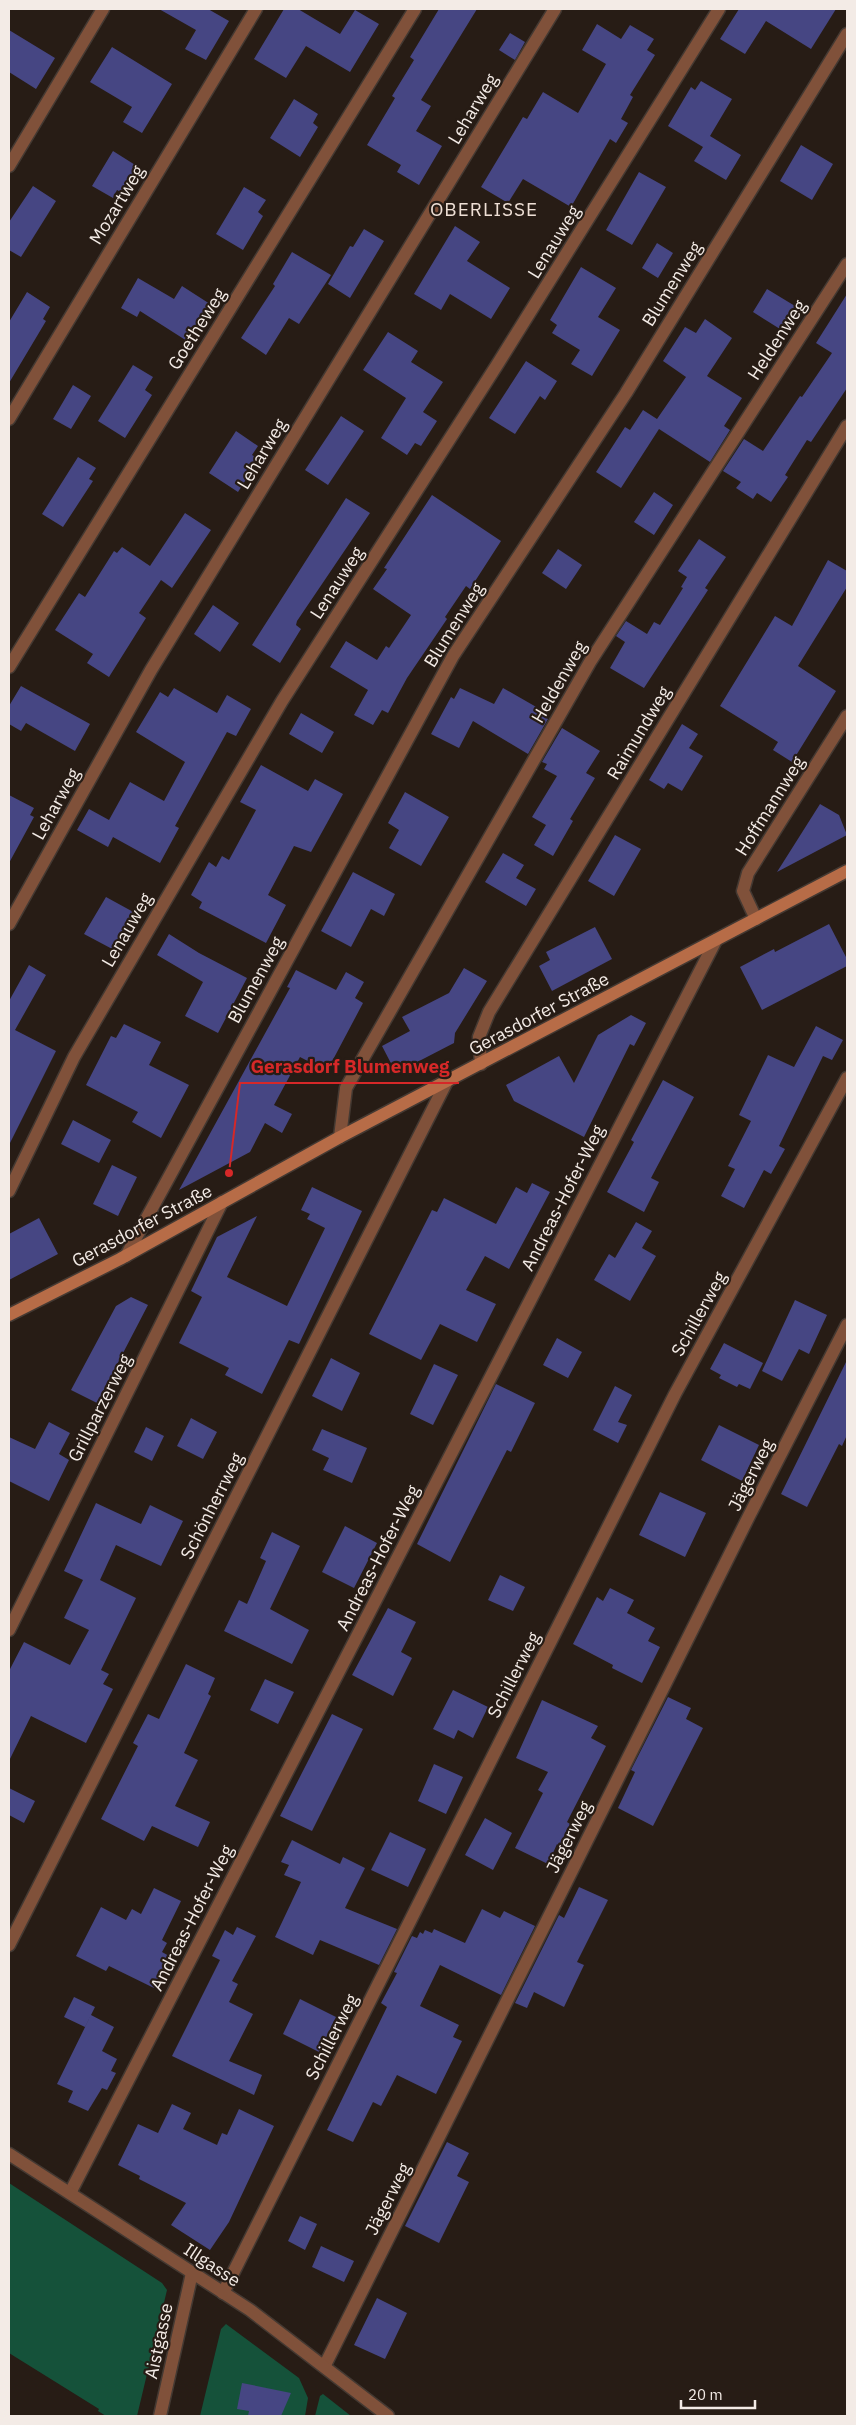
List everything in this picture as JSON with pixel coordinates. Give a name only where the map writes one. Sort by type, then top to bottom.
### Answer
[{"type":"main road","name":"Gerasdorfer Straße","points":[[9,1315],[126,1256],[340,1137],[847,871]]},
{"type":"street","points":[[9,166],[103,9]]},
{"type":"street","name":"Mozartweg","points":[[9,419],[256,9]]},
{"type":"street","name":"Goetheweg","points":[[9,667],[415,9]]},
{"type":"street","name":"Leharweg","points":[[9,924],[151,670],[555,9]]},
{"type":"street","name":"Lenauweg","points":[[9,1191],[74,1057],[282,701],[523,324],[720,9]]},
{"type":"street","name":"Blumenweg","points":[[126,1256],[453,656],[626,393],[847,34]]},
{"type":"street","name":"Heldenweg","points":[[340,1137],[346,1088],[590,662],[847,264]]},
{"type":"street","name":"Raimundweg","points":[[481,1064],[479,1037],[489,1012],[847,426]]},
{"type":"street","name":"Hoffmannweg","points":[[756,919],[743,891],[748,873],[847,716]]},
{"type":"street","name":"Andreas-Hofer-Weg","points":[[70,2193],[716,940]]},
{"type":"street","name":"Schillerweg","points":[[223,2293],[675,1394],[847,1078]]},
{"type":"street","name":"Schönherrweg","points":[[9,1945],[446,1083]]},
{"type":"street","name":"Grillparzerweg","points":[[9,1630],[222,1202]]},
{"type":"street","name":"Jägerweg","points":[[324,2365],[749,1516],[847,1325]]},
{"type":"street","name":"Illgasse","points":[[9,2154],[250,2310],[388,2416]]},
{"type":"street","name":"Aistgasse","points":[[160,2416],[192,2273]]},
{"type":"green space","points":[[9,2183],[162,2283],[167,2290],[137,2416],[106,2416],[98,2411],[99,2409],[9,2353]]},
{"type":"green space","points":[[226,2324],[299,2378],[308,2398],[305,2416],[200,2416],[221,2329]]},
{"type":"green space","points":[[323,2394],[351,2416],[315,2416],[320,2396]]},
{"type":"building","points":[[159,9],[208,9],[229,21],[206,60],[185,49],[196,30]]},
{"type":"building","points":[[284,9],[298,9],[340,34],[355,10],[379,24],[350,72],[306,46],[286,78],[254,59]]},
{"type":"building","points":[[439,9],[477,9],[421,100],[431,106],[416,131],[442,146],[419,185],[397,172],[401,165],[367,145],[395,98],[392,96],[414,60],[410,57]]},
{"type":"building","points":[[739,9],[836,9],[811,49],[766,21],[745,54],[720,39]]},
{"type":"building","points":[[597,24],[621,39],[630,25],[654,39],[647,50],[655,55],[630,95],[633,97],[621,119],[628,123],[616,143],[610,139],[571,207],[523,179],[508,203],[481,187],[523,117],[527,119],[543,92],[578,113],[606,64],[582,50]]},
{"type":"building","points":[[9,30],[55,58],[36,89],[9,72]]},
{"type":"building","points":[[510,33],[525,42],[515,60],[499,50]]},
{"type":"building","points":[[112,47],[172,84],[142,133],[123,122],[132,107],[90,82]]},
{"type":"building","points":[[701,81],[732,99],[710,136],[741,155],[726,180],[694,161],[703,147],[668,126],[691,87],[695,90]]},
{"type":"building","points":[[294,99],[318,114],[313,123],[318,127],[300,157],[270,138]]},
{"type":"building","points":[[801,145],[833,164],[812,200],[780,181]]},
{"type":"building","points":[[113,151],[140,168],[124,194],[117,190],[113,198],[92,186]]},
{"type":"building","points":[[639,172],[666,187],[632,245],[606,230]]},
{"type":"building","points":[[33,186],[56,201],[21,257],[9,250],[9,222]]},
{"type":"building","points":[[244,187],[266,200],[258,212],[263,216],[243,250],[216,234]]},
{"type":"building","points":[[455,226],[480,242],[467,261],[510,288],[491,319],[450,294],[441,310],[414,294]]},
{"type":"building","points":[[364,229],[384,241],[350,298],[328,284],[350,246],[353,247]]},
{"type":"building","points":[[657,243],[673,253],[658,278],[642,268]]},
{"type":"building","points":[[292,252],[331,275],[299,324],[289,318],[266,355],[241,338],[275,286],[273,284]]},
{"type":"building","points":[[581,267],[616,288],[598,317],[620,330],[592,376],[571,364],[580,350],[552,333],[557,325],[550,320]]},
{"type":"building","points":[[138,278],[174,299],[182,286],[210,304],[187,341],[140,311],[137,317],[121,308]]},
{"type":"building","points":[[767,289],[795,306],[780,329],[753,312]]},
{"type":"building","points":[[27,292],[50,307],[43,319],[46,321],[9,383],[9,322]]},
{"type":"building","points":[[847,294],[847,388],[811,442],[807,440],[785,475],[788,477],[771,502],[757,493],[753,499],[736,488],[741,482],[723,471],[744,439],[763,451],[800,396],[802,397],[832,353],[816,343]]},
{"type":"building","points":[[705,319],[732,338],[707,376],[742,398],[724,426],[730,430],[710,462],[659,429],[621,488],[596,472],[625,427],[630,430],[643,410],[657,419],[686,377],[663,361],[685,327],[696,333]]},
{"type":"building","points":[[388,332],[418,351],[411,362],[443,382],[423,412],[437,421],[421,446],[415,443],[407,455],[381,438],[406,398],[363,370]]},
{"type":"building","points":[[526,361],[557,381],[545,400],[540,396],[515,434],[489,418]]},
{"type":"building","points":[[133,365],[153,377],[145,390],[152,395],[125,438],[98,421]]},
{"type":"building","points":[[73,385],[91,396],[71,429],[53,419]]},
{"type":"building","points":[[341,416],[364,431],[328,485],[305,470]]},
{"type":"building","points":[[236,431],[258,446],[252,455],[259,459],[238,492],[209,473]]},
{"type":"building","points":[[78,457],[96,468],[89,479],[93,481],[63,527],[42,514]]},
{"type":"building","points":[[654,492],[673,505],[654,535],[634,522]]},
{"type":"building","points":[[432,495],[501,541],[470,589],[466,586],[445,617],[447,619],[407,678],[388,713],[382,710],[373,725],[354,715],[368,690],[330,667],[346,641],[377,660],[386,646],[389,648],[411,615],[373,589],[387,569],[384,568]]},
{"type":"building","points":[[346,498],[370,513],[297,621],[296,625],[301,629],[280,663],[252,645]]},
{"type":"building","points":[[185,513],[211,530],[172,588],[161,580],[139,613],[146,618],[109,677],[87,663],[93,654],[55,630],[79,593],[85,597],[114,551],[117,553],[122,547],[150,566]]},
{"type":"building","points":[[699,539],[726,557],[705,588],[708,590],[644,688],[610,668],[625,642],[616,636],[626,621],[647,634],[654,622],[660,625],[683,588],[681,587],[687,577],[678,571]]},
{"type":"building","points":[[558,549],[582,565],[566,589],[542,573]]},
{"type":"building","points":[[828,560],[847,571],[847,587],[798,666],[836,691],[792,762],[773,750],[778,742],[720,706],[775,616],[792,626]]},
{"type":"building","points":[[213,605],[239,623],[220,652],[194,634]]},
{"type":"building","points":[[21,686],[90,724],[75,751],[26,723],[21,731],[9,724],[9,706]]},
{"type":"building","points":[[174,688],[217,713],[227,695],[251,709],[236,736],[227,732],[175,826],[179,828],[160,863],[113,837],[108,847],[77,830],[89,809],[109,820],[130,782],[164,801],[185,762],[136,732],[160,692],[168,697]]},
{"type":"building","points":[[460,688],[494,704],[503,688],[545,712],[543,716],[548,719],[528,754],[473,721],[459,748],[431,734],[451,697],[454,699]]},
{"type":"building","points":[[301,713],[334,732],[322,753],[289,734]]},
{"type":"building","points":[[682,724],[698,734],[689,748],[703,756],[682,791],[668,783],[664,789],[649,780]]},
{"type":"building","points":[[562,728],[600,751],[586,773],[595,778],[570,819],[573,821],[553,856],[534,845],[546,825],[532,817],[557,776],[544,769],[547,764],[542,762]]},
{"type":"building","points":[[261,765],[308,791],[315,779],[343,794],[311,852],[294,846],[268,895],[286,905],[266,943],[199,908],[202,902],[191,895],[209,862],[216,867],[222,856],[229,860],[256,810],[240,802]]},
{"type":"building","points":[[405,792],[449,817],[421,866],[389,848],[399,830],[388,823]]},
{"type":"building","points":[[9,795],[34,808],[30,815],[34,817],[9,863]]},
{"type":"building","points":[[820,804],[839,815],[847,835],[777,872]]},
{"type":"building","points":[[615,835],[641,849],[614,896],[588,881]]},
{"type":"building","points":[[503,853],[524,865],[516,878],[536,889],[526,906],[485,882]]},
{"type":"building","points":[[353,872],[395,894],[384,916],[371,909],[351,947],[321,931]]},
{"type":"building","points":[[106,897],[137,914],[116,951],[84,934]]},
{"type":"building","points":[[829,924],[847,959],[847,966],[762,1010],[740,967],[774,949],[775,952]]},
{"type":"building","points":[[595,927],[612,959],[552,991],[539,966],[550,960],[546,952]]},
{"type":"building","points":[[169,934],[199,953],[247,978],[218,1033],[185,1016],[203,982],[157,955]]},
{"type":"building","points":[[29,965],[46,975],[15,1030],[56,1051],[9,1145],[9,1001]]},
{"type":"building","points":[[464,968],[487,981],[455,1033],[454,1043],[396,1073],[382,1046],[410,1031],[402,1017],[449,993]]},
{"type":"building","points":[[296,970],[336,990],[346,972],[364,982],[355,998],[363,1003],[327,1071],[300,1057],[274,1105],[292,1114],[282,1133],[265,1123],[250,1152],[179,1190],[290,988],[287,987]]},
{"type":"building","points":[[631,1015],[646,1023],[634,1046],[630,1044],[584,1137],[514,1101],[506,1085],[559,1056],[574,1083],[598,1035]]},
{"type":"building","points":[[124,1024],[161,1042],[149,1065],[189,1085],[161,1138],[132,1122],[138,1112],[86,1085],[111,1036],[116,1038]]},
{"type":"building","points":[[816,1026],[843,1040],[832,1060],[823,1056],[779,1146],[785,1149],[771,1174],[764,1170],[744,1208],[721,1196],[735,1169],[728,1166],[751,1121],[739,1115],[768,1055],[794,1067]]},
{"type":"building","points":[[663,1080],[694,1097],[651,1178],[659,1182],[644,1212],[607,1192],[634,1142],[631,1140]]},
{"type":"building","points":[[73,1120],[111,1140],[99,1163],[61,1144]]},
{"type":"building","points":[[112,1165],[137,1177],[118,1216],[93,1204]]},
{"type":"building","points":[[532,1183],[550,1192],[509,1269],[485,1256],[466,1290],[496,1304],[477,1342],[440,1324],[421,1360],[369,1334],[432,1210],[437,1212],[444,1198],[496,1224],[516,1187],[527,1193]]},
{"type":"building","points":[[312,1187],[362,1211],[299,1344],[289,1340],[262,1394],[225,1375],[229,1368],[179,1343],[202,1297],[191,1291],[217,1237],[257,1216],[227,1277],[287,1306],[325,1228],[307,1219],[310,1214],[301,1210]]},
{"type":"building","points":[[39,1218],[58,1254],[9,1280],[9,1234]]},
{"type":"building","points":[[636,1222],[652,1231],[642,1248],[656,1256],[630,1301],[594,1280],[609,1254],[615,1258]]},
{"type":"building","points":[[131,1297],[148,1305],[97,1403],[71,1390],[116,1306]]},
{"type":"building","points":[[795,1300],[827,1315],[809,1354],[799,1349],[782,1381],[762,1371]]},
{"type":"building","points":[[557,1338],[582,1352],[568,1378],[543,1365]]},
{"type":"building","points":[[724,1343],[763,1363],[750,1389],[739,1384],[737,1387],[719,1378],[721,1375],[710,1369]]},
{"type":"building","points":[[331,1358],[360,1373],[342,1411],[312,1396]]},
{"type":"building","points":[[847,1360],[847,1435],[842,1446],[839,1444],[807,1507],[781,1494]]},
{"type":"building","points":[[434,1364],[458,1375],[433,1425],[410,1414]]},
{"type":"building","points":[[496,1384],[535,1403],[511,1452],[507,1450],[450,1562],[417,1544]]},
{"type":"building","points":[[615,1386],[632,1395],[618,1422],[627,1425],[618,1443],[593,1430]]},
{"type":"building","points":[[191,1418],[217,1432],[203,1459],[177,1446]]},
{"type":"building","points":[[49,1422],[70,1433],[59,1454],[69,1460],[49,1501],[9,1481],[9,1437],[35,1449]]},
{"type":"building","points":[[719,1425],[759,1445],[742,1481],[701,1460]]},
{"type":"building","points":[[146,1427],[164,1436],[152,1461],[134,1452]]},
{"type":"building","points":[[322,1429],[367,1448],[352,1483],[323,1470],[329,1458],[312,1450]]},
{"type":"building","points":[[660,1492],[706,1513],[685,1557],[639,1535]]},
{"type":"building","points":[[96,1503],[141,1524],[150,1505],[183,1521],[161,1566],[116,1545],[100,1580],[136,1598],[101,1670],[109,1674],[103,1684],[113,1689],[86,1743],[31,1716],[9,1761],[9,1671],[24,1642],[70,1665],[89,1630],[64,1618],[83,1580],[64,1571]]},
{"type":"building","points":[[345,1526],[377,1543],[354,1588],[322,1572]]},
{"type":"building","points":[[272,1532],[300,1546],[270,1609],[309,1630],[292,1664],[224,1631],[239,1600],[247,1604],[266,1561],[260,1558]]},
{"type":"building","points":[[500,1575],[525,1587],[513,1611],[488,1600]]},
{"type":"building","points":[[610,1588],[634,1600],[627,1613],[655,1628],[648,1641],[660,1647],[642,1683],[612,1668],[613,1665],[573,1644],[597,1597],[603,1601]]},
{"type":"building","points":[[388,1608],[416,1622],[401,1652],[412,1658],[393,1696],[352,1675]]},
{"type":"building","points":[[186,1664],[215,1678],[208,1694],[211,1696],[184,1753],[198,1760],[175,1806],[210,1822],[198,1847],[152,1826],[144,1841],[101,1819],[138,1746],[133,1743],[148,1714],[159,1719]]},
{"type":"building","points":[[265,1679],[294,1692],[278,1724],[250,1710]]},
{"type":"building","points":[[453,1690],[488,1707],[473,1738],[458,1730],[454,1739],[433,1729]]},
{"type":"building","points":[[668,1697],[691,1708],[686,1719],[703,1728],[653,1826],[618,1808],[635,1772],[631,1770]]},
{"type":"building","points":[[542,1700],[598,1726],[591,1738],[606,1746],[567,1822],[570,1824],[559,1846],[557,1844],[548,1864],[515,1848],[543,1793],[538,1790],[548,1772],[516,1758]]},
{"type":"building","points":[[332,1714],[363,1729],[312,1831],[280,1816]]},
{"type":"building","points":[[434,1764],[463,1777],[446,1814],[418,1801]]},
{"type":"building","points":[[9,1788],[35,1801],[24,1823],[9,1815]]},
{"type":"building","points":[[485,1818],[512,1833],[493,1870],[465,1855]]},
{"type":"building","points":[[390,1832],[426,1849],[408,1887],[371,1870]]},
{"type":"building","points":[[292,1840],[340,1864],[343,1857],[365,1868],[345,1908],[397,1929],[379,1965],[320,1940],[313,1955],[275,1937],[301,1882],[284,1875],[289,1865],[281,1862]]},
{"type":"building","points":[[579,1887],[608,1900],[577,1962],[584,1965],[564,2007],[534,1992],[527,2008],[515,2003],[559,1915],[564,1918]]},
{"type":"building","points":[[154,1888],[181,1901],[162,1940],[167,1943],[162,1952],[169,1956],[154,1988],[109,1966],[106,1971],[76,1956],[101,1907],[126,1920],[132,1909],[141,1914]]},
{"type":"building","points":[[482,1909],[500,1918],[504,1911],[535,1926],[501,1995],[440,1965],[420,2006],[459,2025],[453,2037],[462,2041],[436,2094],[397,2075],[381,2106],[373,2102],[353,2142],[327,2130],[387,2007],[381,2003],[397,1973],[394,1972],[412,1936],[417,1938],[420,1932],[423,1934],[425,1930],[432,1933],[434,1929],[465,1943]]},
{"type":"building","points":[[237,1927],[256,1936],[232,1981],[238,1984],[229,2002],[253,2014],[229,2061],[262,2075],[254,2095],[172,2056],[220,1960],[212,1956],[225,1930],[233,1935]]},
{"type":"building","points":[[74,1997],[95,2007],[85,2027],[64,2017]]},
{"type":"building","points":[[300,1999],[336,2017],[319,2052],[283,2034]]},
{"type":"building","points":[[91,2015],[114,2027],[102,2051],[117,2059],[111,2071],[116,2073],[107,2090],[102,2088],[88,2111],[68,2102],[73,2091],[57,2084]]},
{"type":"building","points":[[172,2104],[191,2113],[183,2129],[217,2145],[222,2133],[227,2135],[239,2109],[274,2126],[229,2222],[210,2250],[171,2225],[186,2203],[139,2179],[140,2176],[118,2165],[138,2124],[158,2133]]},
{"type":"building","points":[[447,2142],[469,2153],[457,2176],[469,2182],[439,2243],[405,2226]]},
{"type":"building","points":[[300,2216],[317,2224],[305,2250],[288,2241]]},
{"type":"building","points":[[321,2246],[354,2261],[344,2282],[312,2267]]},
{"type":"building","points":[[377,2298],[407,2313],[385,2359],[354,2345]]},
{"type":"building","points":[[242,2383],[291,2393],[281,2416],[248,2416],[249,2411],[237,2409]]},
{"type":"place","name":"Gerasdorf Blumenweg","points":[[229,1173]]},
{"type":"district","name":"OBERLISSE","points":[[484,209]]}]
